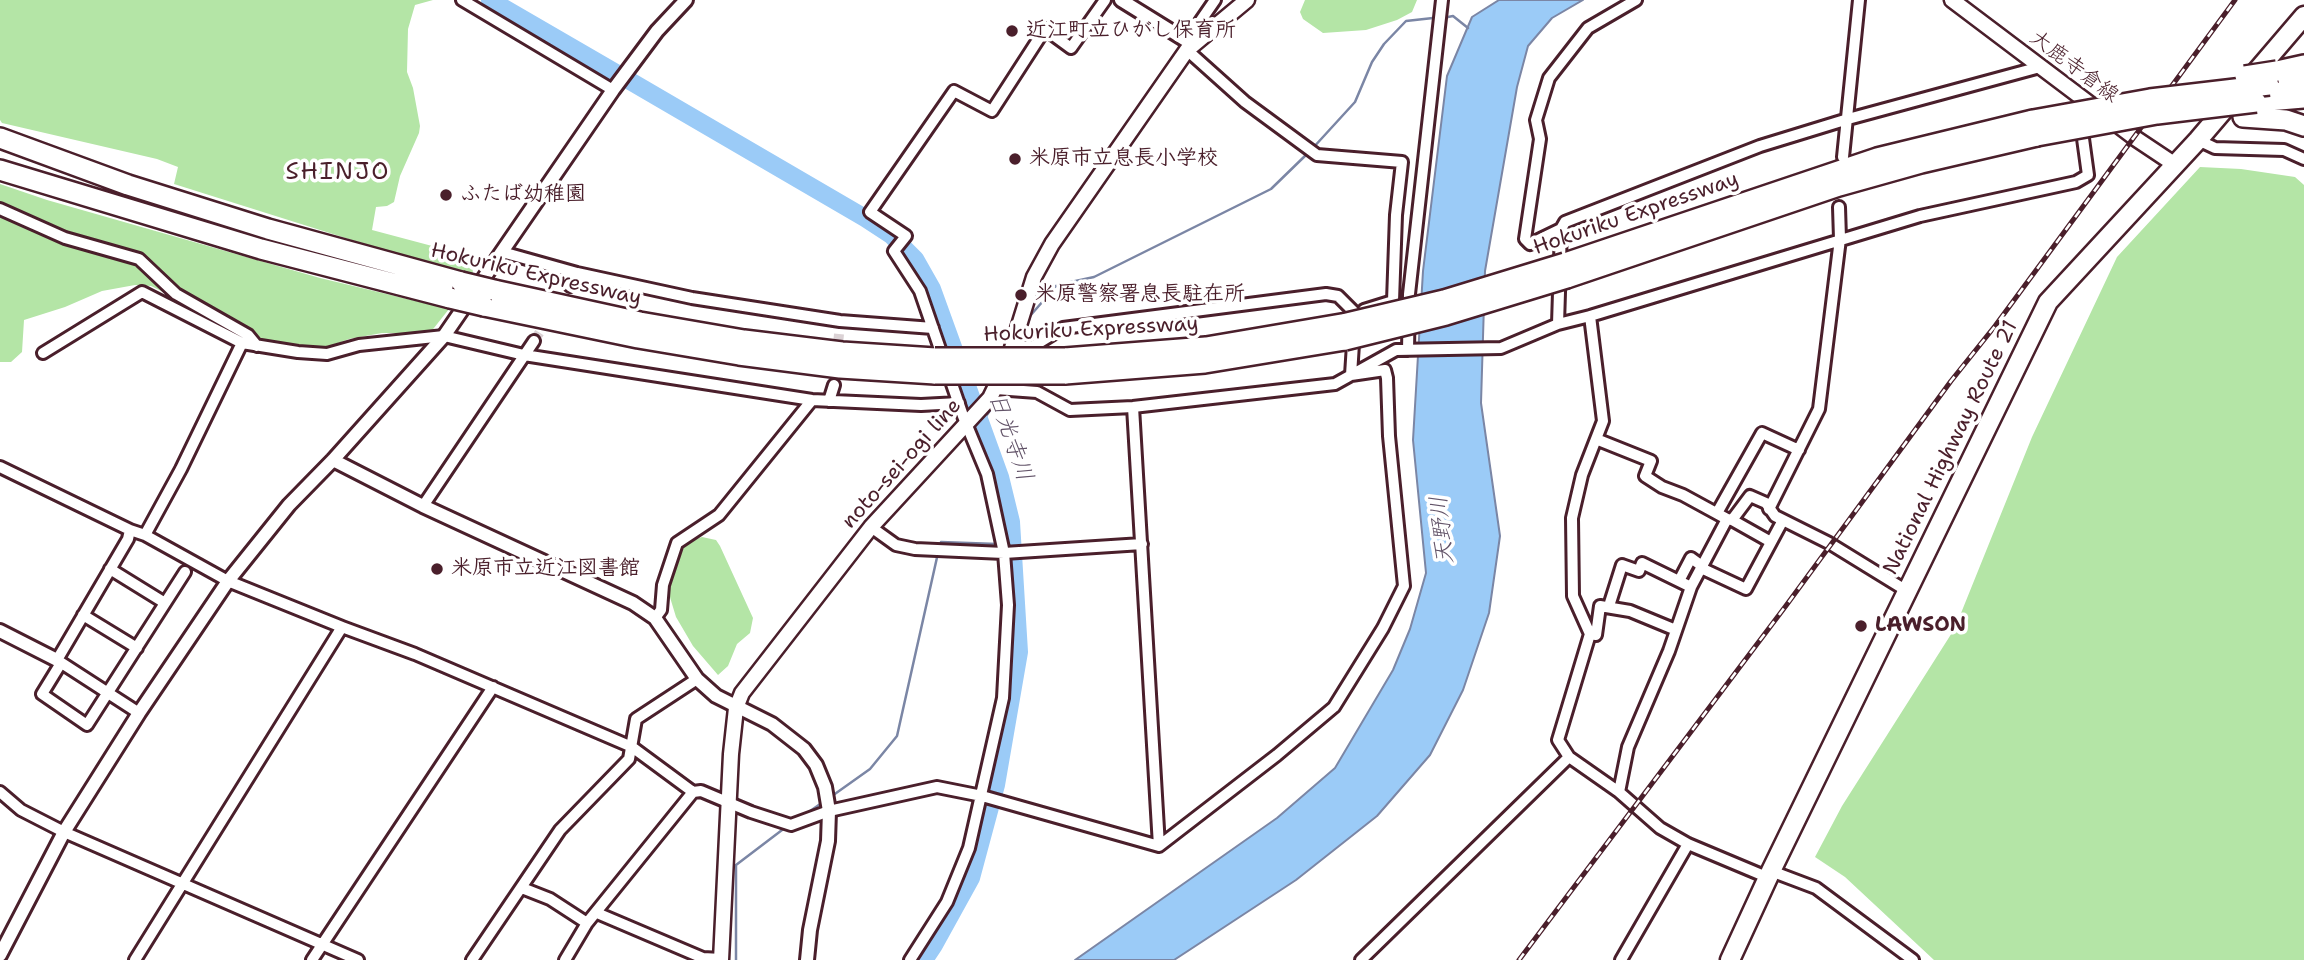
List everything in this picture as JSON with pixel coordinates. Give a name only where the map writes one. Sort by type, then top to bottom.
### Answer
[{"type":"highway","name":"National Highway Route 21","points":[[1730,960],[2048,302],[2198,140],[2304,16]]},
{"type":"highway","points":[[2273,78],[2304,65]]},
{"type":"highway","points":[[2273,78],[2304,82]]},
{"type":"highway","name":"Hokuriku Expressway","points":[[1566,270],[1839,186],[2036,132],[2082,103],[2273,78]]},
{"type":"highway","name":"Hokuriku Expressway","points":[[0,170],[261,249],[489,298],[698,333],[935,366],[1205,363],[1349,325],[1469,309],[1566,270],[1877,158],[2157,114],[2249,109],[2304,98]]},
{"type":"highway","points":[[2249,109],[2304,127]]},
{"type":"highway","name":"Hokuriku Expressway","points":[[0,138],[128,185],[455,290]]},
{"type":"main road","name":"noto-sei-ogi line","points":[[721,959],[736,708],[742,693],[871,527],[996,389],[1042,261],[1190,47],[1247,0]]},
{"type":"main road","name":"大鹿寺倉線","points":[[1952,0],[2040,67],[2082,103],[2174,163]]},
{"type":"street","points":[[462,0],[613,90]]},
{"type":"street","points":[[0,955],[64,832],[139,713],[228,581],[289,505],[444,336],[613,90],[657,31],[686,0]]},
{"type":"street","points":[[911,960],[947,902],[969,848],[983,797],[1003,698],[1008,605],[1004,553],[987,474],[920,291],[894,251],[906,236],[870,212],[954,91],[992,111],[1045,29],[1071,48],[1105,0]]},
{"type":"street","points":[[1121,0],[1190,47],[1245,102],[1317,155],[1402,162],[1396,215],[1393,301],[1349,325]]},
{"type":"street","points":[[1190,47],[1197,26],[1215,0]]},
{"type":"street","points":[[1408,350],[1409,294],[1439,0]]},
{"type":"street","points":[[1561,229],[1530,244],[1525,239],[1539,139],[1536,120],[1549,78],[1588,28],[1636,0]]},
{"type":"street","points":[[1843,157],[1859,0]]},
{"type":"street","points":[[1558,324],[1561,229],[1565,222],[1759,146],[2040,67]]},
{"type":"street","points":[[996,389],[1037,392],[1070,410],[1133,407],[1335,384],[1396,350],[1501,348],[1558,324],[1840,239],[1920,216],[2076,182],[2088,175],[2082,103]]},
{"type":"street","points":[[2198,140],[2215,148],[2284,150],[2304,159]]},
{"type":"street","points":[[1769,509],[1819,409],[1840,239],[1839,207]]},
{"type":"street","points":[[0,209],[65,238],[139,259],[176,294],[248,335],[257,345]]},
{"type":"street","points":[[502,252],[577,273],[692,299],[840,321],[933,328]]},
{"type":"street","points":[[569,286],[577,273]]},
{"type":"street","points":[[43,353],[142,292],[242,343],[298,352],[327,354],[359,345],[444,336],[524,355],[812,400],[921,405],[959,403]]},
{"type":"street","points":[[1013,347],[1032,347],[1063,328],[1326,294],[1338,296],[1349,325],[1354,353],[1351,375]]},
{"type":"street","points":[[1590,316],[1603,421],[1582,475],[1572,518],[1573,596],[1590,634],[1558,740],[1569,757],[1619,792],[1660,828],[1688,844],[1816,888],[1913,960]]},
{"type":"street","points":[[839,334],[840,321]]},
{"type":"street","points":[[423,506],[534,341]]},
{"type":"street","points":[[145,535],[181,469],[242,343]]},
{"type":"street","points":[[1159,846],[1277,755],[1334,707],[1383,628],[1405,586],[1389,436],[1385,370],[1351,375]]},
{"type":"street","points":[[830,401],[834,385]]},
{"type":"street","points":[[655,618],[661,610],[663,585],[677,543],[719,515],[812,400]]},
{"type":"street","points":[[1133,407],[1159,846]]},
{"type":"street","points":[[1717,513],[1762,433],[1799,450]]},
{"type":"street","points":[[1596,439],[1651,461],[1645,475],[1662,487],[1683,495],[1771,541]]},
{"type":"street","points":[[333,460],[423,506],[633,603],[655,618],[697,679],[716,696],[772,724],[804,749],[816,765],[825,787],[829,811],[828,841],[810,930],[807,960]]},
{"type":"street","points":[[0,467],[145,535],[228,581],[493,687],[632,747],[693,792],[701,791],[729,804],[791,825],[829,811],[937,787],[983,797],[1159,846]]},
{"type":"street","points":[[1619,792],[1628,747],[1676,631],[1691,587],[1730,519],[1750,496],[1766,503],[1769,509],[1783,520],[1829,543],[1907,592]]},
{"type":"street","points":[[1679,581],[1690,558],[1746,589],[1783,520]]},
{"type":"street","points":[[871,527],[896,545],[915,549],[1004,553],[1142,544]]},
{"type":"street","points":[[130,530],[128,539],[83,615],[42,694],[87,725],[185,572]]},
{"type":"street","points":[[1608,606],[1622,565],[1639,572],[1642,564],[1691,587]]},
{"type":"street","points":[[110,569],[165,603]]},
{"type":"street","points":[[1590,634],[1596,635],[1600,606],[1630,611],[1676,631]]},
{"type":"street","points":[[83,615],[136,648]]},
{"type":"street","points":[[135,960],[342,627]]},
{"type":"street","points":[[0,631],[59,661],[139,713]]},
{"type":"street","points":[[472,960],[560,830],[629,758],[636,719],[697,679]]},
{"type":"street","points":[[312,960],[493,687]]},
{"type":"street","points":[[1361,960],[1569,757]]},
{"type":"street","points":[[0,792],[20,810],[64,832],[358,960]]},
{"type":"street","points":[[565,960],[587,923],[693,792]]},
{"type":"street","points":[[1621,960],[1688,844]]},
{"type":"street","points":[[522,888],[550,899],[587,923]]},
{"type":"street","points":[[597,913],[703,958],[721,959]]},
{"type":"green space","points":[[0,0],[433,0],[415,5],[408,29],[407,72],[413,88],[419,133],[400,176],[394,202],[376,207],[372,230],[466,255],[472,261],[473,275],[174,184],[178,167],[157,159],[2,123]]},
{"type":"green space","points":[[1305,0],[1417,0],[1412,12],[1397,20],[1366,30],[1323,33],[1303,19],[1300,12]]},
{"type":"green space","points":[[2200,167],[2241,169],[2295,177],[2304,185],[2304,960],[1934,960],[1845,877],[1815,857],[1842,806],[1955,628],[2032,437],[2117,257]]},
{"type":"green space","points":[[0,184],[47,200],[320,278],[449,309],[430,333],[382,333],[349,339],[316,351],[264,345],[240,322],[225,315],[194,307],[151,286],[135,285],[102,291],[65,307],[24,320],[22,352],[11,362],[0,362]]},
{"type":"green space","points":[[702,537],[716,540],[720,546],[753,618],[750,633],[737,644],[728,666],[718,675],[693,646],[676,617],[669,594],[673,562],[688,542]]},
{"type":"water","name":"天野川","points":[[1499,0],[1583,0],[1552,18],[1528,46],[1517,87],[1485,271],[1481,403],[1500,536],[1489,613],[1463,690],[1430,755],[1377,816],[1296,880],[1174,960],[1075,960],[1277,818],[1335,768],[1393,670],[1410,629],[1426,573],[1413,440],[1423,271],[1447,76],[1472,17]]},
{"type":"waterway","name":"日光寺川","points":[[490,0],[616,73]]},
{"type":"waterway","points":[[1448,17],[1453,16],[1468,28]]},
{"type":"waterway","points":[[1312,149],[1355,102],[1372,62],[1384,44],[1406,21],[1433,18]]},
{"type":"waterway","name":"日光寺川","points":[[630,81],[865,218],[891,235],[915,259],[932,289],[1000,477],[1011,522],[1019,652],[996,785],[971,878],[924,960]]},
{"type":"waterway","points":[[1022,344],[1030,316],[1057,285],[1094,277],[1271,189],[1307,154]]},
{"type":"waterway","points":[[975,432],[998,399]]},
{"type":"waterway","points":[[940,547],[941,542],[997,544],[997,541]]},
{"type":"waterway","points":[[832,796],[870,769],[897,736],[938,553]]},
{"type":"waterway","points":[[803,816],[823,802]]},
{"type":"waterway","points":[[736,960],[736,865],[786,827]]},
{"type":"tunnel","points":[[534,341],[570,286]]},
{"type":"tunnel","points":[[834,385],[839,334]]},
{"type":"railway","points":[[1519,960],[1785,607],[1951,381],[1995,326],[2235,0]]},
{"type":"place","name":"近江町立ひがし保育所","points":[[1012,31]]},
{"type":"place","name":"米原市立息長小学校","points":[[1015,159]]},
{"type":"place","name":"ふたば幼稚園","points":[[446,195]]},
{"type":"place","name":"米原警察署息長駐在所","points":[[1021,295]]},
{"type":"place","name":"米原市立近江図書館","points":[[437,569]]},
{"type":"place","name":"LAWSON","points":[[1861,626]]},
{"type":"district","name":"SHINJO","points":[[338,173]]}]
